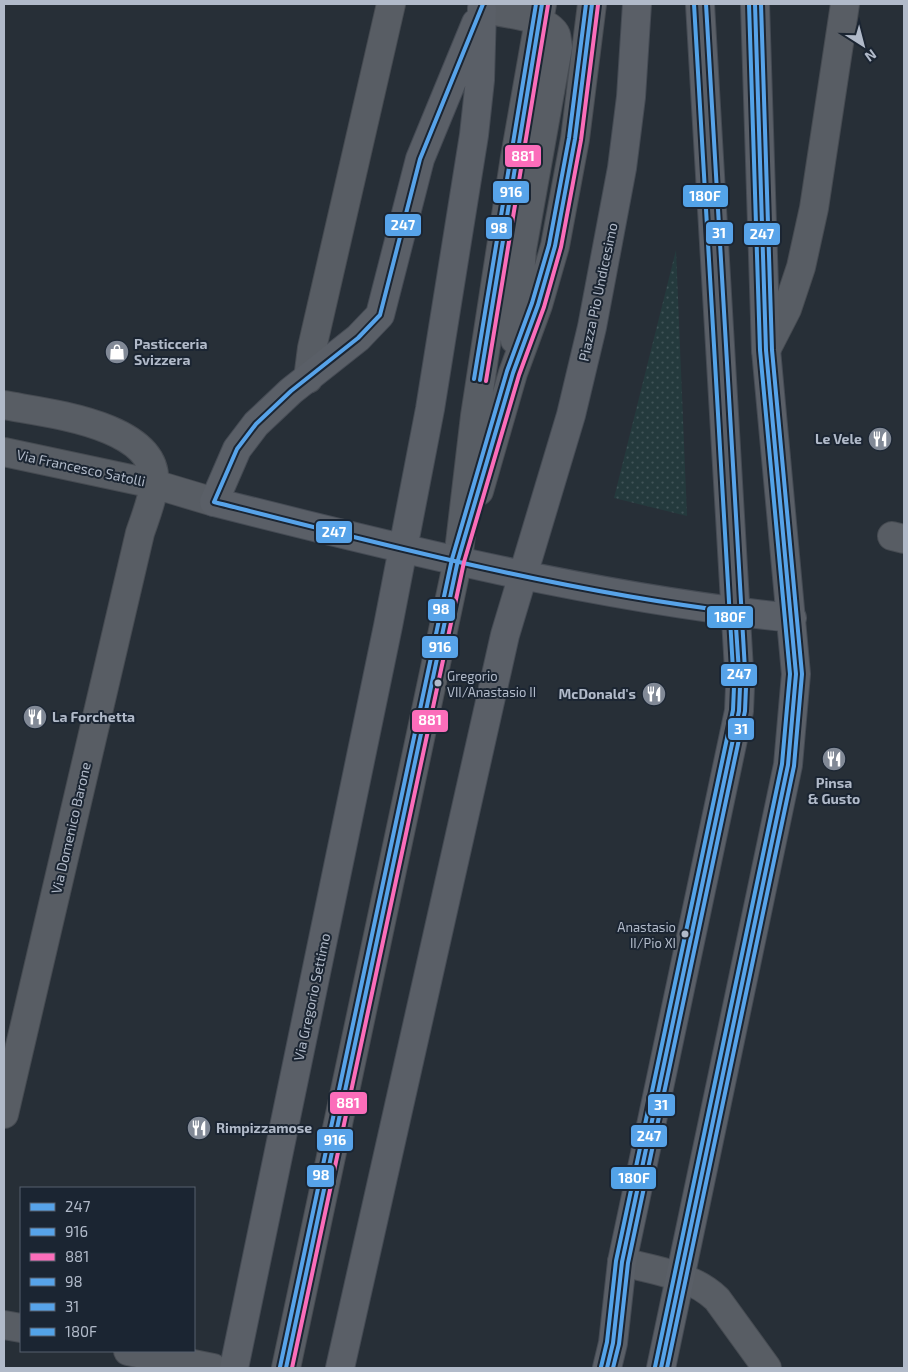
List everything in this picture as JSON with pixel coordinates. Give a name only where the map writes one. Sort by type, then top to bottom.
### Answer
[{"type":"main road","name":"Piazza Pio Undicesimo","points":[[340,1368],[504,645],[570,415],[601,285],[613,224],[631,97],[637,4]]},
{"type":"main road","points":[[607,1368],[613,1343],[622,1262],[737,726],[740,687],[700,4]]},
{"type":"main road","points":[[662,1368],[788,765],[795,699],[792,618],[766,350],[755,4]]},
{"type":"main road","points":[[482,6],[420,159],[380,315],[364,333],[270,410],[244,438],[224,475],[214,502],[404,548],[523,574],[695,608],[792,618]]},
{"type":"main road","points":[[404,548],[430,409],[474,135],[480,80],[482,6]]},
{"type":"main road","name":"Via Gregorio Settimo","points":[[234,1368],[404,548]]},
{"type":"street","points":[[308,379],[314,339],[391,4]]},
{"type":"street","points":[[286,1368],[458,560],[512,373],[538,305],[555,246],[575,139],[592,4]]},
{"type":"street","points":[[766,350],[787,309],[801,267],[814,208],[845,4]]},
{"type":"street","points":[[482,6],[540,12],[556,35],[558,47],[522,249],[512,373]]},
{"type":"street","points":[[458,560],[475,416],[540,12]]},
{"type":"street","name":"Via Francesco Satolli","points":[[4,405],[108,429],[124,438],[144,456],[150,464],[154,484],[4,452]]},
{"type":"street","points":[[154,484],[214,502]]},
{"type":"street","name":"Via Domenico Barone","points":[[4,1114],[154,484]]},
{"type":"street","points":[[622,1262],[682,1278],[704,1287],[717,1299],[767,1368]]},
{"type":"street","points":[[4,1324],[20,1328]]},
{"type":"street","points":[[133,1352],[213,1368]]},
{"type":"green space","points":[[676,250],[687,516],[614,498]]},
{"type":"transit line","name":"247","points":[[483,4],[420,159],[380,315],[358,338],[291,391],[256,424],[237,449],[214,502],[408,550],[539,579],[604,592],[735,612],[740,687],[739,711],[622,1262],[613,1343],[607,1368]]},
{"type":"transit line","name":"98","points":[[474,379],[536,4]]},
{"type":"transit line","name":"916","points":[[480,380],[542,4]]},
{"type":"transit line","name":"98","points":[[280,1367],[452,559],[507,371],[532,303],[549,245],[569,138],[586,4]]},
{"type":"transit line","name":"916","points":[[286,1368],[458,560],[513,373],[538,305],[555,246],[575,139],[592,4]]},
{"type":"transit line","name":"180F","points":[[601,1367],[607,1342],[616,1261],[733,710],[734,687],[694,4]]},
{"type":"transit line","name":"31","points":[[613,1368],[619,1344],[628,1263],[745,711],[746,687],[706,4]]},
{"type":"transit line","name":"180F","points":[[655,1367],[782,764],[790,674],[760,350],[749,4]]},
{"type":"transit line","name":"247","points":[[661,1368],[788,765],[796,674],[766,350],[755,4]]},
{"type":"transit line","name":"31","points":[[667,1368],[794,766],[802,674],[772,350],[761,4]]},
{"type":"transit line","name":"881","points":[[486,381],[548,5]]},
{"type":"transit line","name":"881","points":[[292,1368],[464,562],[519,375],[544,307],[561,247],[581,140],[598,5]]},
{"type":"place","name":"Pasticceria Svizzera","points":[[117,352]]},
{"type":"place","name":"Le Vele","points":[[880,439]]},
{"type":"place","name":"Gregorio VII/Anastasio II","points":[[438,683]]},
{"type":"place","name":"McDonald's","points":[[654,694]]},
{"type":"place","name":"La Forchetta","points":[[35,717]]},
{"type":"place","name":"Pinsa & Gusto","points":[[834,759]]},
{"type":"place","name":"Anastasio II/Pio XI","points":[[685,934]]},
{"type":"place","name":"Rimpizzamose","points":[[199,1128]]}]
